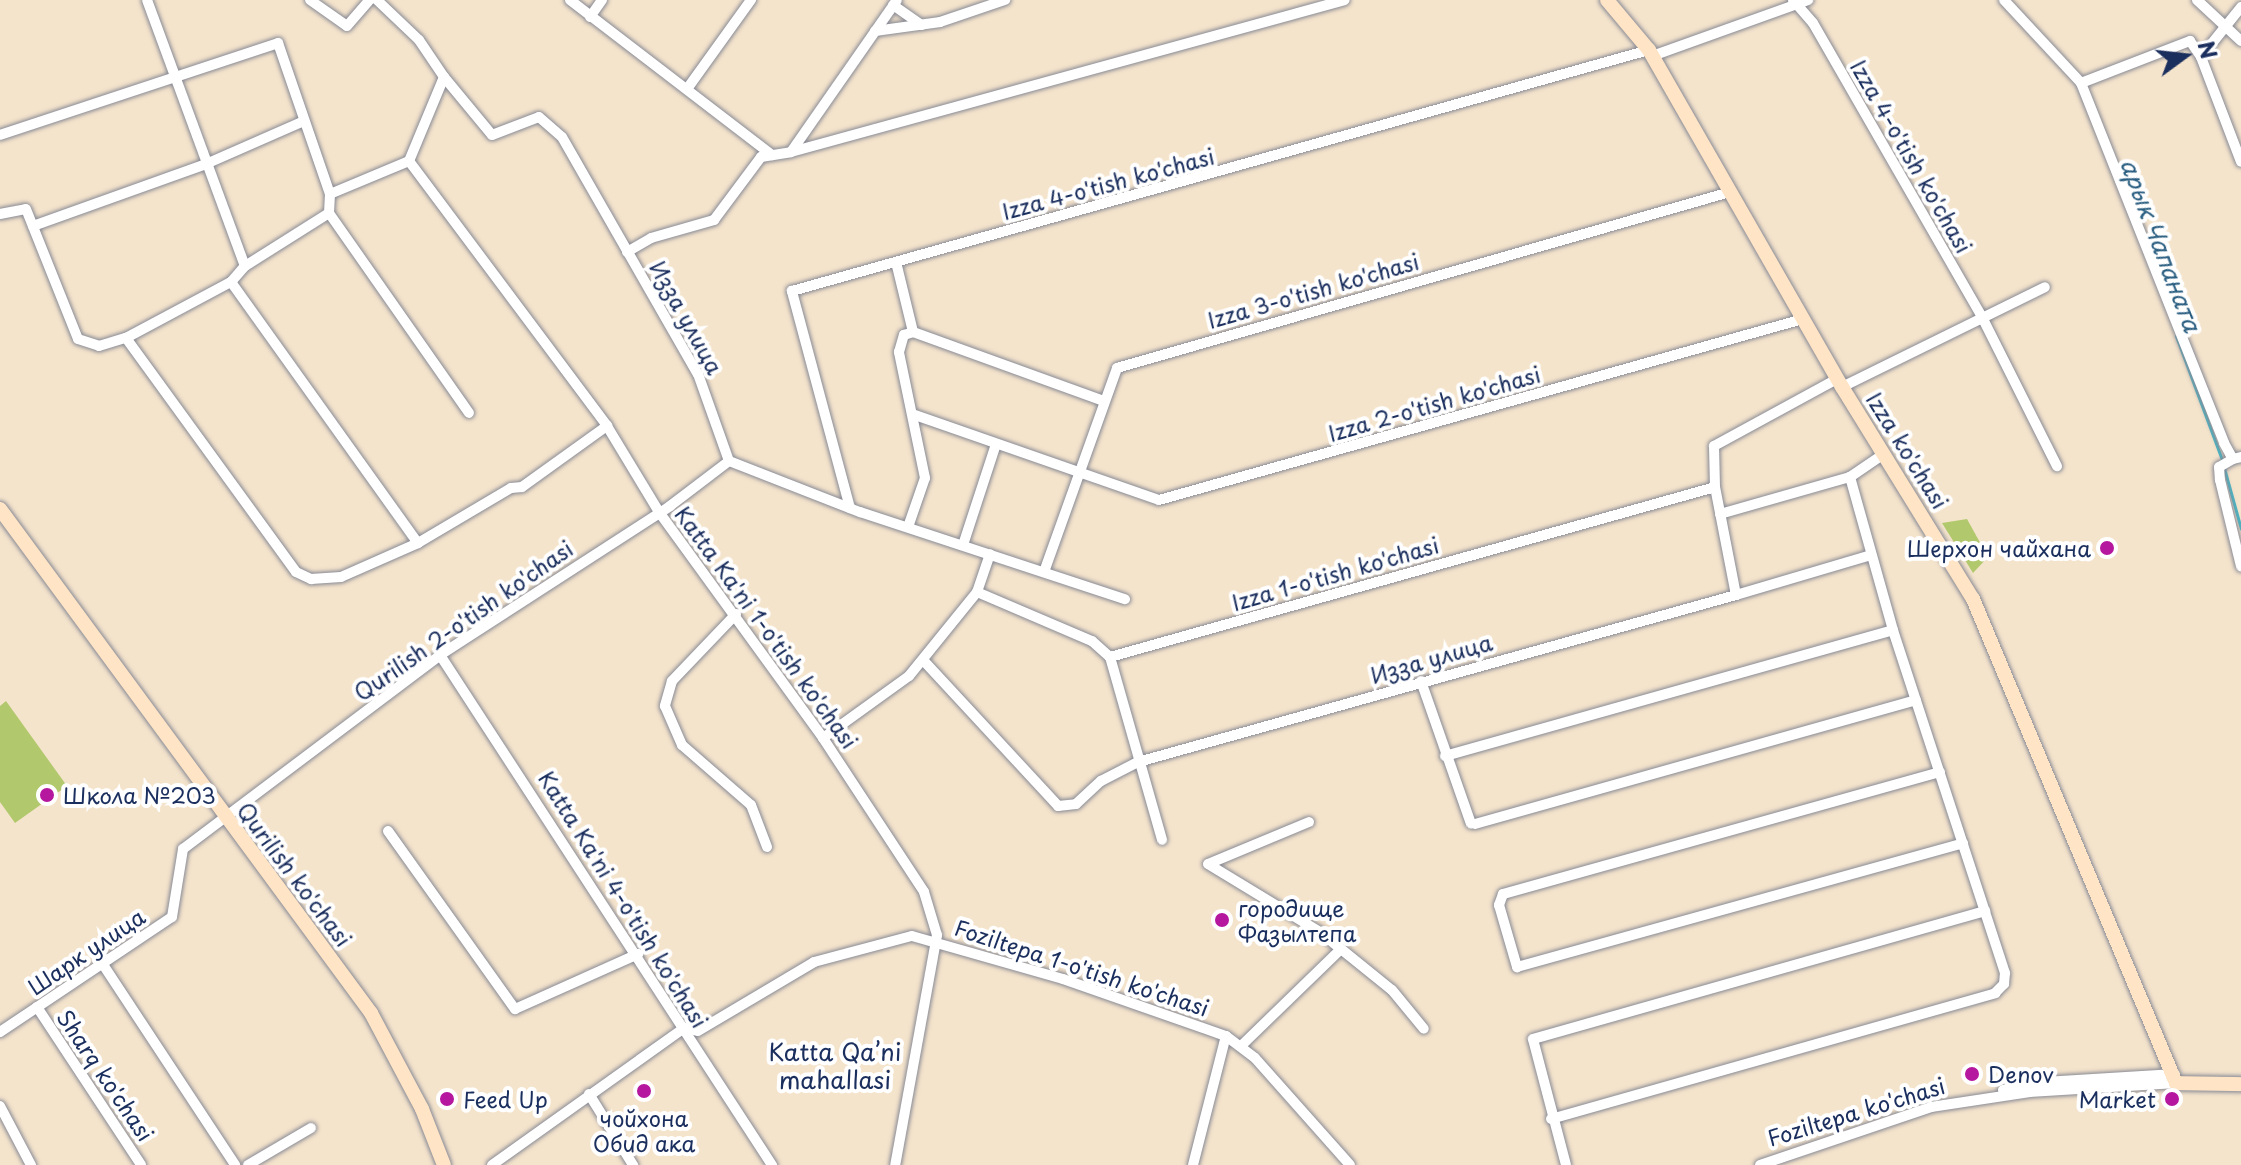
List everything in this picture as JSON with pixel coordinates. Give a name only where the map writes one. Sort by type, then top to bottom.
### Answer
[{"type":"main road","name":"Izza ko'chasi","points":[[1607,0],[1651,53],[1840,383],[1979,611],[2176,1078]]},
{"type":"main road","name":"Qurilish ko'chasi","points":[[0,509],[225,819],[371,1013],[422,1109],[444,1165]]},
{"type":"main road","name":"Foziltepa ko'chasi","points":[[2176,1078],[2241,1075]]},
{"type":"main road","name":"Foziltepa ko'chasi","points":[[2176,1078],[2241,1084]]},
{"type":"street","points":[[147,0],[245,266]]},
{"type":"street","points":[[310,0],[342,26],[353,22],[370,0]]},
{"type":"street","points":[[330,194],[409,161],[444,77],[419,40],[377,0]]},
{"type":"street","points":[[570,0],[772,155]]},
{"type":"street","points":[[590,17],[602,0]]},
{"type":"street","points":[[687,89],[751,0]]},
{"type":"street","points":[[875,31],[922,25],[1003,0]]},
{"type":"street","points":[[627,252],[651,238],[714,220],[761,157],[791,152],[1345,0]]},
{"type":"street","points":[[1795,3],[1808,0]]},
{"type":"street","points":[[2004,0],[2081,83],[2235,459],[2219,467],[2241,566]]},
{"type":"street","points":[[2197,0],[2241,41]]},
{"type":"street","points":[[791,152],[895,2],[922,25]]},
{"type":"street","name":"Izza 4-o'tish ko'chasi","points":[[850,508],[792,291],[1651,53],[1795,3],[1813,23],[1982,317],[2057,466]]},
{"type":"street","points":[[2201,57],[2241,7]]},
{"type":"street","points":[[2081,83],[2186,41],[2194,44],[2241,162]]},
{"type":"street","points":[[0,135],[278,43],[330,194],[329,213],[469,413]]},
{"type":"street","name":"Изза улица","points":[[444,77],[492,135],[539,117],[562,137],[698,374],[729,461]]},
{"type":"street","points":[[33,226],[206,164],[304,121]]},
{"type":"street","name":"Katta Ka'ni 1-o'tish ko'chasi","points":[[409,161],[607,426],[659,512],[736,614],[823,738],[924,892],[936,921],[937,941],[895,1165]]},
{"type":"street","name":"Izza 3-o'tish ko'chasi","points":[[1044,572],[1117,368],[1730,192]]},
{"type":"street","points":[[0,214],[26,209],[78,339],[99,346],[126,338],[231,282],[245,266],[329,213]]},
{"type":"street","points":[[896,262],[913,332]]},
{"type":"street","points":[[231,282],[418,543]]},
{"type":"street","points":[[1736,595],[1715,487],[1712,452],[1717,441],[2045,287]]},
{"type":"street","name":"Izza 2-o'tish ko'chasi","points":[[915,415],[1077,475],[1159,500],[1803,319]]},
{"type":"street","points":[[908,527],[925,478],[915,415],[899,352],[904,335],[913,332],[1104,401]]},
{"type":"street","points":[[126,338],[296,572],[311,579],[341,577],[418,543],[511,488],[522,487],[607,426]]},
{"type":"street","points":[[963,545],[996,444]]},
{"type":"street","points":[[1720,514],[1850,477],[1885,453]]},
{"type":"street","points":[[729,461],[850,508],[1125,599]]},
{"type":"street","name":"Qurilish 2-o'tish ko'chasi","points":[[225,819],[440,655],[659,512],[729,461]]},
{"type":"street","points":[[1551,1119],[1995,993],[2004,984],[2005,973],[1893,630],[1850,477]]},
{"type":"street","name":"Izza 1-o'tish ko'chasi","points":[[1110,657],[1715,487]]},
{"type":"street","points":[[823,738],[909,676],[977,592],[990,554]]},
{"type":"street","name":"Изза улица","points":[[923,660],[1058,806],[1076,804],[1101,781],[1138,762],[1871,555]]},
{"type":"street","points":[[977,592],[1092,641],[1110,657],[1162,840]]},
{"type":"street","points":[[736,614],[672,681],[665,706],[682,745],[751,805],[767,847]]},
{"type":"street","points":[[1445,756],[1893,630]]},
{"type":"street","name":"Katta Ka'ni 4-o'tish ko'chasi","points":[[440,655],[638,954],[772,1165]]},
{"type":"street","points":[[1421,681],[1445,756],[1473,824],[1916,700]]},
{"type":"street","points":[[1940,772],[1503,894],[1499,905],[1517,967],[1963,843]]},
{"type":"street","name":"Шарк улица","points":[[0,1032],[172,917],[183,849],[225,819]]},
{"type":"street","points":[[1309,822],[1208,864],[1287,909],[1341,949],[1392,990],[1424,1029]]},
{"type":"street","points":[[388,831],[515,1009],[638,954]]},
{"type":"street","points":[[1566,1165],[1551,1119],[1533,1039],[1985,911]]},
{"type":"street","name":"Foziltepa 1-o'tish ko'chasi","points":[[492,1165],[684,1028],[698,1031],[814,962],[896,938],[937,941],[1226,1036],[1242,1045],[1350,1165]]},
{"type":"street","points":[[1242,1045],[1341,949]]},
{"type":"street","points":[[102,963],[235,1165]]},
{"type":"street","name":"Sharq ko'chasi","points":[[37,1007],[141,1165]]},
{"type":"street","points":[[1193,1165],[1226,1036]]},
{"type":"street","name":"Foziltepa ko'chasi","points":[[1760,1165],[1874,1124],[2028,1083],[2176,1078]]},
{"type":"street","points":[[589,1094],[633,1165]]},
{"type":"street","points":[[0,1106],[31,1165]]},
{"type":"street","points":[[0,1136],[11,1127]]},
{"type":"street","points":[[248,1165],[311,1128]]},
{"type":"green space","points":[[1967,519],[1988,557],[1973,573],[1942,523]]},
{"type":"green space","points":[[6,701],[67,786],[15,823],[0,802],[0,706]]},
{"type":"waterway","name":"арык Чапаната","points":[[2176,336],[2222,460]]},
{"type":"waterway","name":"арык Чапаната","points":[[2224,468],[2241,529]]},
{"type":"place","name":"Шерхон чайхана","points":[[2107,548]]},
{"type":"place","name":"Школа №203","points":[[47,795]]},
{"type":"place","name":"городище Фазылтепа","points":[[1222,920]]},
{"type":"place","name":"Denov","points":[[1972,1074]]},
{"type":"place","name":"чойхона Обид ака","points":[[644,1091]]},
{"type":"place","name":"Feed Up","points":[[447,1099]]},
{"type":"place","name":"Market","points":[[2172,1099]]},
{"type":"district","name":"Katta Qaʼni mahallasi","points":[[835,1066]]}]
